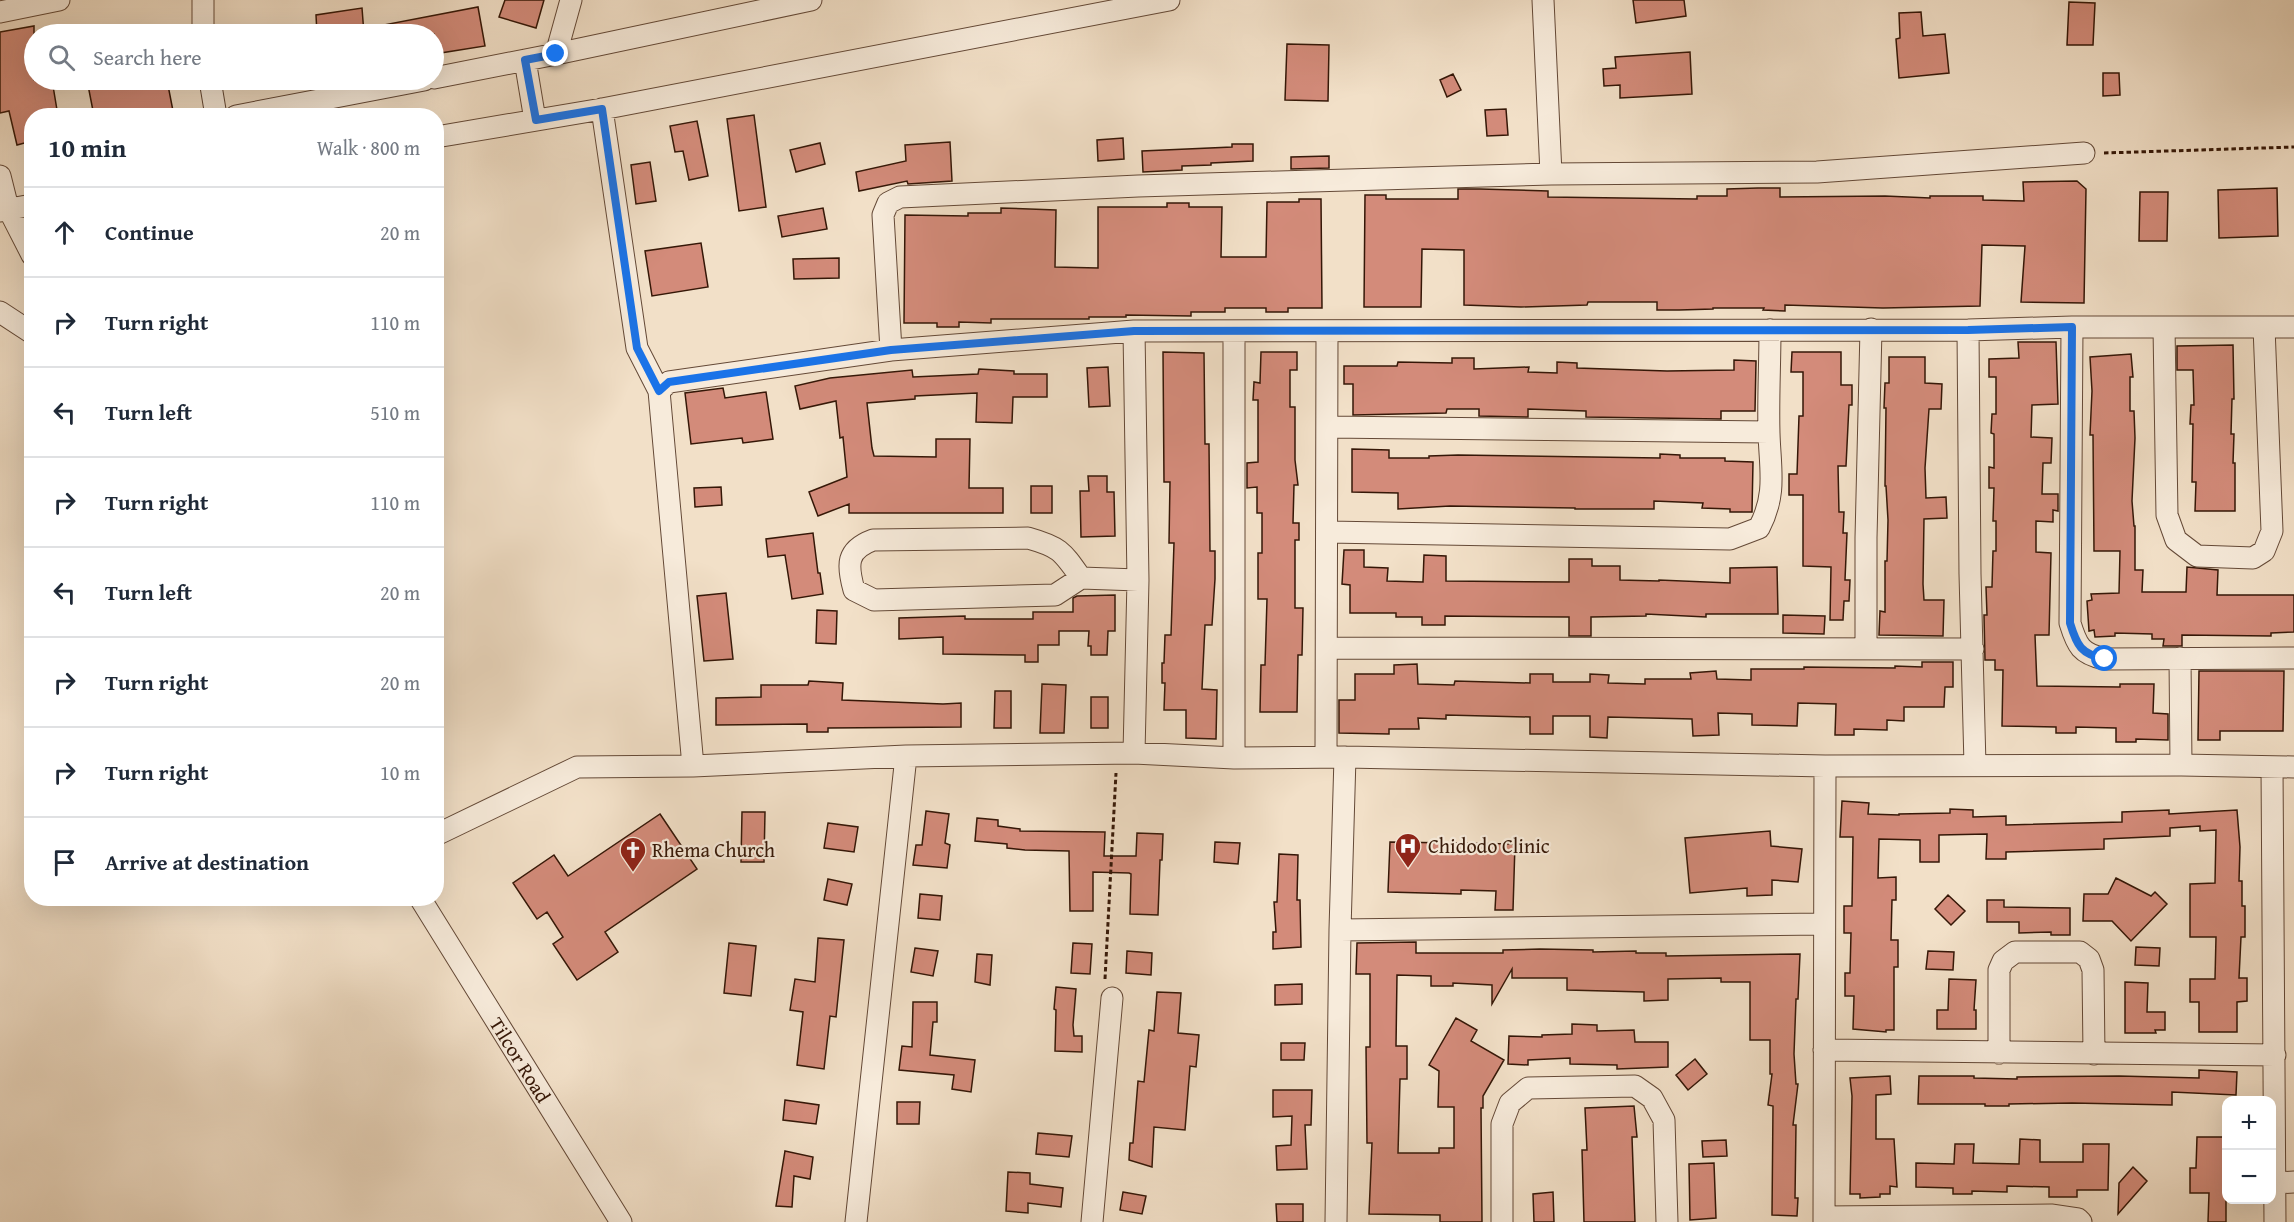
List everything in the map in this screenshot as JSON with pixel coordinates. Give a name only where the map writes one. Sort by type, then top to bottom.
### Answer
[{"type":"street","points":[[0,12],[59,0]]},
{"type":"street","points":[[203,0],[203,24]]},
{"type":"street","points":[[556,54],[571,0]]},
{"type":"street","points":[[444,76],[811,0]]},
{"type":"street","points":[[444,136],[602,109],[1169,0]]},
{"type":"street","points":[[1543,0],[1551,174]]},
{"type":"street","points":[[525,60],[536,120]]},
{"type":"street","points":[[212,90],[215,108]]},
{"type":"street","points":[[279,108],[372,90]]},
{"type":"street","points":[[602,109],[637,348],[659,391],[693,766]]},
{"type":"street","points":[[891,350],[883,215],[888,203],[900,197],[1138,186],[1551,174],[1817,172],[2084,153]]},
{"type":"street","points":[[0,176],[4,209],[24,242]]},
{"type":"street","points":[[4,209],[24,206]]},
{"type":"street","points":[[0,312],[24,328]]},
{"type":"street","points":[[659,391],[669,382],[891,350],[1134,331],[1968,330],[2072,327],[2294,327]]},
{"type":"street","points":[[2072,327],[2070,623],[2075,642],[2089,655],[2105,659],[2294,658]]},
{"type":"street","points":[[2164,327],[2167,515],[2176,540],[2197,556],[2253,558],[2264,551],[2272,531],[2264,327]]},
{"type":"street","points":[[1866,649],[1871,329]]},
{"type":"street","points":[[1328,532],[1730,539],[1759,528],[1768,512],[1771,489],[1770,330]]},
{"type":"street","points":[[1968,330],[1970,574],[1975,765]]},
{"type":"street","points":[[1126,753],[1138,580],[1134,331]]},
{"type":"street","points":[[1234,331],[1234,758]]},
{"type":"street","points":[[1328,332],[1328,648],[1336,757],[1340,930],[1336,1222]]},
{"type":"street","points":[[1328,427],[1769,432]]},
{"type":"street","points":[[1081,578],[1063,551],[1028,538],[873,540],[861,544],[851,555],[849,572],[854,590],[874,600],[1055,595],[1081,578],[1138,580]]},
{"type":"street","points":[[1328,648],[1973,649]]},
{"type":"street","points":[[2180,658],[2181,765]]},
{"type":"street","points":[[444,831],[577,767],[693,766],[906,756],[1126,753],[1234,758],[1336,757],[1825,766],[2294,767]]},
{"type":"street","points":[[856,1222],[906,756]]},
{"type":"street","points":[[1825,766],[1824,1220],[2051,1215],[2078,1219],[2080,1222]]},
{"type":"street","points":[[2272,767],[2275,1055],[2284,1183],[2276,1222]]},
{"type":"street","name":"Tilcor Road","points":[[425,906],[621,1222]]},
{"type":"street","points":[[1340,930],[1823,924]]},
{"type":"street","points":[[1999,1053],[1999,970],[2003,961],[2015,952],[2080,952],[2090,959],[2093,970],[2094,1054]]},
{"type":"street","points":[[1092,1222],[1112,998]]},
{"type":"street","points":[[1824,1050],[2275,1055]]},
{"type":"street","points":[[1502,1222],[1502,1124],[1510,1103],[1528,1088],[1635,1086],[1652,1098],[1664,1120],[1667,1222]]},
{"type":"path","points":[[2084,153],[2294,147]]},
{"type":"path","points":[[1112,998],[1105,985],[1126,753]]},
{"type":"building","points":[[505,0],[544,0],[536,28],[499,17]]},
{"type":"building","points":[[1633,0],[1684,0],[1686,16],[1636,23]]},
{"type":"building","points":[[2069,2],[2095,3],[2093,45],[2067,45]]},
{"type":"building","points":[[478,7],[485,46],[444,52],[444,24],[389,24]]},
{"type":"building","points":[[362,8],[363,24],[316,24],[316,15]]},
{"type":"building","points":[[1921,12],[1923,36],[1945,34],[1949,73],[1899,78],[1896,39],[1900,38],[1899,13]]},
{"type":"building","points":[[24,28],[24,90],[54,90],[57,108],[24,108],[24,143],[17,145],[9,111],[0,113],[0,32]]},
{"type":"building","points":[[1287,44],[1329,45],[1328,101],[1285,100]]},
{"type":"building","points":[[1690,52],[1692,94],[1620,98],[1620,85],[1604,86],[1603,69],[1616,68],[1615,57]]},
{"type":"building","points":[[2103,73],[2119,73],[2120,95],[2103,96]]},
{"type":"building","points":[[1453,74],[1461,90],[1447,97],[1440,80]]},
{"type":"building","points":[[89,90],[169,90],[172,108],[92,108]]},
{"type":"building","points":[[1506,109],[1508,135],[1487,136],[1485,110]]},
{"type":"building","points":[[754,115],[766,207],[739,211],[727,119]]},
{"type":"building","points":[[697,121],[708,176],[689,180],[683,151],[675,152],[670,126]]},
{"type":"building","points":[[1123,138],[1124,159],[1098,161],[1097,140]]},
{"type":"building","points":[[950,142],[952,181],[908,184],[907,181],[859,191],[856,172],[906,161],[905,145]]},
{"type":"building","points":[[820,143],[825,164],[796,172],[790,150]]},
{"type":"building","points":[[1232,144],[1253,144],[1253,161],[1211,163],[1211,165],[1182,166],[1182,170],[1143,172],[1142,151],[1232,147]]},
{"type":"building","points":[[1329,156],[1329,168],[1291,169],[1291,157]]},
{"type":"building","points":[[650,162],[656,201],[636,204],[631,165]]},
{"type":"building","points":[[2077,181],[2086,189],[2084,303],[2021,302],[2025,246],[1982,245],[1980,306],[1883,308],[1785,305],[1785,311],[1763,310],[1764,308],[1657,310],[1657,302],[1588,302],[1587,305],[1521,307],[1464,305],[1464,250],[1422,249],[1421,307],[1364,307],[1365,195],[1386,195],[1386,199],[1458,199],[1458,189],[1480,189],[1548,191],[1548,197],[1697,199],[1697,196],[1727,196],[1727,189],[1780,188],[1780,197],[1983,196],[1983,200],[2024,201],[2023,182]]},
{"type":"building","points":[[2277,188],[2278,236],[2219,238],[2218,190]]},
{"type":"building","points":[[2140,192],[2168,192],[2167,241],[2139,241]]},
{"type":"building","points":[[1299,199],[1321,199],[1322,308],[1288,308],[1288,312],[1266,312],[1266,308],[1225,308],[1225,312],[1191,312],[1191,316],[1126,315],[1126,317],[1089,317],[1089,319],[991,319],[991,323],[959,322],[959,327],[937,327],[937,323],[904,323],[905,215],[968,216],[968,213],[1001,213],[1001,208],[1056,210],[1055,267],[1098,268],[1098,207],[1167,207],[1167,203],[1189,203],[1189,207],[1222,207],[1221,257],[1266,257],[1267,202],[1299,202]]},
{"type":"building","points":[[823,208],[827,229],[782,237],[778,216]]},
{"type":"building","points":[[701,243],[708,287],[652,296],[645,251]]},
{"type":"building","points":[[839,258],[839,278],[794,279],[793,259]]},
{"type":"building","points":[[2018,342],[2056,342],[2058,404],[2032,405],[2031,437],[2052,438],[2051,463],[2043,463],[2042,494],[2058,494],[2058,511],[2053,510],[2053,522],[2036,521],[2036,552],[2051,553],[2049,635],[2035,635],[2037,686],[2120,687],[2120,684],[2154,684],[2153,713],[2168,714],[2168,740],[2136,739],[2136,742],[2116,742],[2116,728],[2076,727],[2076,733],[2056,733],[2056,727],[2002,726],[2003,670],[1995,670],[1995,660],[1985,660],[1986,587],[1992,587],[1993,551],[1996,551],[1996,521],[1993,521],[1994,488],[1989,488],[1989,467],[1994,468],[1994,434],[1991,433],[1992,414],[1996,414],[1996,377],[1989,377],[1989,359],[2019,358]]},
{"type":"building","points":[[2233,345],[2234,399],[2232,399],[2231,434],[2234,434],[2235,511],[2195,511],[2196,482],[2192,482],[2193,424],[2190,424],[2191,405],[2194,405],[2193,370],[2177,370],[2177,346]]},
{"type":"building","points":[[1163,352],[1204,353],[1205,444],[1209,444],[1210,551],[1215,551],[1215,579],[1212,625],[1205,625],[1202,689],[1217,690],[1216,739],[1186,738],[1186,710],[1164,710],[1165,683],[1162,683],[1162,663],[1164,663],[1165,635],[1171,635],[1174,543],[1169,543],[1170,482],[1164,482]]},
{"type":"building","points":[[1261,352],[1297,352],[1297,370],[1290,370],[1290,407],[1295,407],[1295,460],[1298,485],[1294,485],[1293,523],[1299,523],[1299,540],[1295,540],[1295,608],[1303,608],[1302,655],[1298,655],[1297,712],[1260,712],[1261,665],[1265,665],[1267,599],[1258,599],[1258,553],[1262,553],[1262,513],[1257,513],[1257,487],[1247,488],[1247,463],[1258,462],[1258,400],[1253,400],[1254,382],[1260,383]]},
{"type":"building","points":[[1792,352],[1841,352],[1841,385],[1852,385],[1846,466],[1838,466],[1839,512],[1844,512],[1843,533],[1847,533],[1845,580],[1850,580],[1849,601],[1844,601],[1843,620],[1830,620],[1831,567],[1803,566],[1803,495],[1789,495],[1789,474],[1797,474],[1799,416],[1803,416],[1803,372],[1791,372]]},
{"type":"building","points":[[2131,354],[2133,377],[2130,377],[2130,411],[2134,411],[2135,438],[2132,501],[2135,526],[2135,570],[2143,570],[2142,592],[2186,592],[2187,567],[2218,570],[2217,595],[2294,595],[2294,632],[2271,633],[2271,636],[2182,635],[2182,646],[2163,646],[2164,639],[2152,639],[2152,634],[2115,633],[2115,636],[2095,637],[2094,630],[2089,631],[2087,601],[2092,600],[2091,594],[2119,593],[2120,551],[2094,551],[2090,357]]},
{"type":"building","points":[[1889,357],[1925,357],[1925,383],[1942,384],[1941,409],[1929,409],[1925,468],[1926,498],[1946,497],[1947,518],[1924,519],[1923,584],[1924,600],[1944,600],[1943,636],[1879,635],[1880,611],[1885,612],[1885,561],[1887,561],[1886,408],[1884,408],[1885,383],[1889,383]]},
{"type":"building","points":[[1452,358],[1474,358],[1474,369],[1529,367],[1528,372],[1557,373],[1557,362],[1577,363],[1577,368],[1667,371],[1734,370],[1734,360],[1756,361],[1755,411],[1721,411],[1721,419],[1586,417],[1586,411],[1528,409],[1528,417],[1479,416],[1479,409],[1447,409],[1446,413],[1353,415],[1353,384],[1344,384],[1344,366],[1397,366],[1398,362],[1452,363]]},
{"type":"building","points":[[1108,367],[1110,406],[1089,407],[1087,368]]},
{"type":"building","points":[[979,369],[1014,371],[1014,374],[1047,374],[1047,397],[1013,397],[1012,423],[976,422],[977,393],[915,396],[915,399],[867,403],[872,448],[874,456],[936,457],[936,439],[970,439],[969,488],[1003,488],[1003,513],[849,513],[849,504],[818,516],[809,492],[847,477],[843,437],[840,438],[836,401],[800,409],[795,386],[830,378],[912,370],[913,377],[978,374]]},
{"type":"building","points":[[723,388],[725,398],[766,392],[773,439],[743,443],[742,438],[691,444],[685,393]]},
{"type":"building","points":[[1352,449],[1389,450],[1389,458],[1458,455],[1660,458],[1660,454],[1680,455],[1680,458],[1725,458],[1725,461],[1753,462],[1752,512],[1702,508],[1703,503],[1654,501],[1654,509],[1450,506],[1398,509],[1398,493],[1352,492]]},
{"type":"building","points":[[1088,476],[1107,476],[1107,492],[1114,492],[1115,536],[1081,537],[1080,491],[1089,491]]},
{"type":"building","points":[[1031,486],[1052,486],[1052,513],[1031,513]]},
{"type":"building","points":[[721,487],[722,505],[695,507],[694,488]]},
{"type":"building","points":[[813,533],[823,594],[792,599],[785,555],[768,557],[766,539]]},
{"type":"building","points":[[1344,550],[1364,550],[1364,567],[1388,568],[1387,581],[1423,582],[1424,555],[1446,556],[1446,581],[1569,582],[1569,559],[1592,559],[1592,566],[1620,566],[1620,580],[1730,583],[1730,568],[1777,567],[1778,614],[1706,614],[1706,617],[1646,614],[1646,616],[1591,617],[1591,636],[1569,636],[1569,617],[1445,616],[1445,625],[1422,625],[1422,617],[1396,617],[1396,613],[1350,613],[1350,585],[1342,584]]},
{"type":"building","points":[[726,593],[733,659],[704,661],[697,596]]},
{"type":"building","points":[[1115,595],[1115,631],[1108,631],[1107,655],[1091,655],[1091,646],[1088,646],[1089,631],[1059,631],[1059,645],[1038,645],[1038,662],[1025,662],[1025,655],[943,654],[943,637],[899,639],[899,618],[965,616],[965,619],[1033,619],[1033,612],[1073,612],[1073,598],[1077,596]]},
{"type":"building","points":[[817,610],[837,611],[836,644],[816,643]]},
{"type":"building","points":[[1783,615],[1825,616],[1824,634],[1783,633]]},
{"type":"building","points":[[1922,662],[1953,662],[1953,687],[1945,687],[1944,707],[1904,707],[1904,721],[1887,720],[1887,730],[1854,729],[1854,735],[1835,735],[1836,704],[1798,703],[1797,726],[1752,725],[1752,714],[1718,713],[1719,735],[1693,736],[1692,719],[1608,717],[1607,738],[1590,737],[1590,716],[1553,716],[1553,734],[1530,734],[1530,717],[1446,715],[1446,719],[1418,718],[1419,729],[1389,729],[1389,734],[1339,733],[1339,700],[1355,700],[1355,674],[1394,674],[1394,665],[1417,664],[1418,684],[1454,685],[1455,681],[1530,683],[1530,674],[1553,674],[1553,682],[1590,682],[1590,674],[1609,675],[1608,683],[1645,684],[1645,679],[1691,679],[1690,673],[1716,671],[1717,679],[1751,680],[1751,669],[1922,667]]},
{"type":"building","points":[[2199,671],[2284,671],[2283,731],[2220,731],[2220,740],[2198,740]]},
{"type":"building","points":[[809,681],[843,683],[842,700],[961,703],[961,727],[828,728],[828,732],[807,732],[807,724],[716,725],[716,698],[761,697],[761,685],[808,685]]},
{"type":"building","points":[[1042,684],[1066,685],[1064,733],[1040,733]]},
{"type":"building","points":[[995,691],[1011,691],[1011,728],[994,728]]},
{"type":"building","points":[[1091,697],[1108,697],[1108,728],[1091,728]]},
{"type":"building","points":[[1842,801],[1869,803],[1868,814],[1899,815],[1950,813],[1950,809],[1973,810],[1973,817],[2006,816],[2006,825],[2122,822],[2122,812],[2169,810],[2169,814],[2237,810],[2240,847],[2239,881],[2242,881],[2242,906],[2245,906],[2245,937],[2241,937],[2239,978],[2247,978],[2247,1001],[2237,1002],[2237,1032],[2199,1032],[2199,1002],[2190,1002],[2190,979],[2215,979],[2216,937],[2190,937],[2190,884],[2215,883],[2216,830],[2200,831],[2200,826],[2170,828],[2170,836],[2104,839],[2104,849],[2006,852],[2006,859],[1986,859],[1987,834],[1939,835],[1939,862],[1920,862],[1920,840],[1879,839],[1878,878],[1896,877],[1896,900],[1892,900],[1891,940],[1898,940],[1898,967],[1894,967],[1894,1030],[1886,1030],[1886,1032],[1853,1029],[1854,996],[1845,996],[1845,973],[1850,973],[1851,933],[1844,933],[1844,906],[1852,906],[1853,837],[1840,837]]},
{"type":"building","points":[[926,811],[949,814],[945,843],[950,845],[947,868],[913,865],[916,845],[922,845]]},
{"type":"building","points":[[742,812],[765,812],[764,862],[741,862]]},
{"type":"building","name":"Rhema Church","points":[[660,814],[697,869],[605,932],[618,952],[577,980],[553,944],[563,937],[547,912],[537,919],[513,883],[554,855],[568,876]]},
{"type":"building","points":[[977,818],[998,820],[998,826],[1020,829],[1020,831],[1105,832],[1104,856],[1136,856],[1137,833],[1163,834],[1158,915],[1130,914],[1131,874],[1129,873],[1093,872],[1093,911],[1070,911],[1069,851],[1025,850],[1007,848],[1007,844],[975,841]]},
{"type":"building","points":[[828,823],[858,827],[854,852],[824,848]]},
{"type":"building","points":[[1770,831],[1771,846],[1802,849],[1798,882],[1772,880],[1772,895],[1747,896],[1747,888],[1690,893],[1685,838]]},
{"type":"building","points":[[1215,842],[1240,843],[1238,864],[1214,862]]},
{"type":"building","points":[[1390,842],[1515,844],[1513,910],[1495,910],[1496,891],[1461,890],[1461,894],[1388,892]]},
{"type":"building","points":[[1279,854],[1298,855],[1297,900],[1300,900],[1301,947],[1273,949],[1273,932],[1276,932],[1274,902],[1277,902]]},
{"type":"building","points":[[2116,878],[2151,896],[2155,892],[2167,904],[2131,941],[2112,921],[2083,921],[2084,894],[2108,894]]},
{"type":"building","points":[[828,879],[852,884],[847,905],[824,900]]},
{"type":"building","points":[[920,894],[942,896],[940,920],[918,918]]},
{"type":"building","points":[[1948,895],[1965,911],[1951,925],[1935,909]]},
{"type":"building","points":[[1987,900],[2004,900],[2004,907],[2070,908],[2070,935],[2051,935],[2051,932],[2019,933],[2019,922],[1987,922]]},
{"type":"building","points":[[818,938],[844,940],[836,1017],[830,1016],[824,1069],[797,1065],[803,1012],[790,1010],[795,979],[815,982]]},
{"type":"building","points":[[1416,942],[1416,953],[1503,953],[1503,950],[1540,949],[1593,950],[1593,952],[1636,951],[1636,953],[1666,953],[1666,956],[1800,954],[1794,1054],[1796,1084],[1798,1084],[1793,1125],[1796,1125],[1795,1198],[1798,1198],[1797,1216],[1772,1215],[1773,1106],[1768,1105],[1772,1074],[1770,1074],[1770,1040],[1750,1040],[1750,982],[1721,982],[1721,978],[1668,979],[1668,1000],[1644,1001],[1644,992],[1567,990],[1567,978],[1512,978],[1512,969],[1492,1004],[1492,985],[1453,983],[1453,986],[1431,986],[1431,976],[1397,975],[1396,1046],[1407,1046],[1407,1079],[1400,1079],[1398,1153],[1439,1153],[1439,1148],[1454,1148],[1454,1107],[1438,1107],[1439,1071],[1429,1065],[1456,1018],[1477,1030],[1471,1041],[1504,1060],[1483,1096],[1483,1108],[1481,1108],[1482,1222],[1440,1222],[1440,1215],[1369,1214],[1372,1143],[1367,1143],[1366,1047],[1370,1047],[1370,974],[1356,974],[1357,943]]},
{"type":"building","points":[[729,943],[756,946],[751,996],[724,993]]},
{"type":"building","points":[[1073,943],[1092,944],[1090,974],[1071,973]]},
{"type":"building","points":[[2136,947],[2160,948],[2159,966],[2135,965]]},
{"type":"building","points":[[915,948],[938,951],[933,976],[911,972]]},
{"type":"building","points":[[1127,951],[1152,953],[1151,975],[1126,973]]},
{"type":"building","points":[[1928,951],[1954,952],[1953,970],[1926,969]]},
{"type":"building","points":[[977,954],[992,955],[990,985],[975,982]]},
{"type":"building","points":[[1949,979],[1976,980],[1974,1010],[1976,1010],[1976,1029],[1937,1029],[1937,1010],[1948,1010]]},
{"type":"building","points":[[2125,982],[2148,983],[2147,1012],[2165,1012],[2165,1030],[2155,1030],[2156,1033],[2125,1033]]},
{"type":"building","points":[[1302,984],[1302,1004],[1275,1005],[1275,985]]},
{"type":"building","points":[[1056,987],[1076,989],[1074,1036],[1082,1036],[1082,1052],[1055,1051]]},
{"type":"building","points":[[1157,992],[1181,993],[1178,1033],[1199,1035],[1196,1067],[1190,1066],[1185,1130],[1154,1127],[1152,1167],[1129,1160],[1130,1143],[1133,1143],[1138,1081],[1144,1082],[1149,1030],[1154,1031]]},
{"type":"building","points":[[913,1002],[937,1002],[937,1022],[933,1022],[930,1055],[975,1060],[971,1092],[952,1089],[954,1075],[899,1070],[902,1046],[912,1047]]},
{"type":"building","points":[[1572,1024],[1597,1025],[1597,1031],[1634,1030],[1635,1042],[1668,1042],[1668,1067],[1617,1069],[1617,1065],[1570,1064],[1570,1058],[1528,1060],[1528,1065],[1508,1064],[1509,1036],[1542,1037],[1542,1035],[1572,1034]]},
{"type":"building","points":[[1281,1043],[1305,1043],[1304,1060],[1281,1060]]},
{"type":"building","points":[[1695,1059],[1707,1074],[1688,1090],[1676,1075]]},
{"type":"building","points":[[2199,1070],[2237,1072],[2236,1095],[2172,1092],[2172,1105],[1918,1104],[1919,1076],[2017,1079],[2017,1077],[2119,1076],[2199,1078]]},
{"type":"building","points":[[1890,1076],[1891,1094],[1876,1095],[1876,1139],[1894,1139],[1897,1187],[1890,1186],[1890,1194],[1880,1194],[1880,1197],[1860,1198],[1860,1194],[1850,1194],[1852,1096],[1850,1078]]},
{"type":"building","points":[[1273,1090],[1312,1090],[1311,1125],[1305,1125],[1307,1169],[1277,1170],[1276,1146],[1291,1145],[1292,1116],[1273,1117]]},
{"type":"building","points":[[785,1100],[819,1105],[816,1124],[783,1120]]},
{"type":"building","points":[[897,1102],[920,1102],[919,1124],[897,1124]]},
{"type":"building","points":[[1634,1106],[1637,1137],[1632,1137],[1635,1222],[1584,1222],[1582,1150],[1587,1150],[1585,1108]]},
{"type":"building","points":[[1038,1133],[1072,1136],[1069,1157],[1036,1154]]},
{"type":"building","points":[[2197,1137],[2222,1137],[2222,1204],[2226,1204],[2226,1222],[2208,1222],[2209,1193],[2190,1193],[2190,1168],[2196,1168]]},
{"type":"building","points":[[2020,1139],[2040,1140],[2040,1162],[2083,1162],[2083,1144],[2109,1144],[2108,1190],[2077,1190],[2077,1197],[2049,1197],[2049,1187],[2007,1186],[2007,1192],[1972,1191],[1972,1194],[1953,1194],[1953,1188],[1916,1187],[1916,1163],[1954,1164],[1955,1144],[1974,1144],[1973,1163],[2019,1164]]},
{"type":"building","points":[[1726,1140],[1727,1156],[1703,1157],[1702,1141]]},
{"type":"building","points":[[785,1151],[813,1157],[810,1179],[794,1176],[792,1207],[776,1206]]},
{"type":"building","points":[[1714,1163],[1716,1218],[1690,1220],[1689,1164]]},
{"type":"building","points":[[2133,1167],[2147,1181],[2118,1214],[2119,1183]]},
{"type":"building","points":[[1008,1172],[1030,1173],[1030,1184],[1063,1188],[1061,1207],[1028,1203],[1028,1213],[1006,1211]]},
{"type":"building","points":[[1123,1192],[1146,1196],[1142,1214],[1120,1210]]},
{"type":"building","points":[[1553,1192],[1554,1222],[1534,1222],[1533,1194]]},
{"type":"building","points":[[1276,1204],[1303,1204],[1303,1222],[1277,1222]]},
{"type":"place","name":"Chidodo Clinic","points":[[1408,869]]},
{"type":"place","name":"Rhema Church","points":[[633,873]]},
{"type":"route","points":[[556,54],[525,60],[536,120],[602,109],[637,348],[659,391],[669,382],[891,350],[1134,331],[1968,330],[2072,327],[2070,623],[2075,642],[2089,655],[2105,659]]}]
